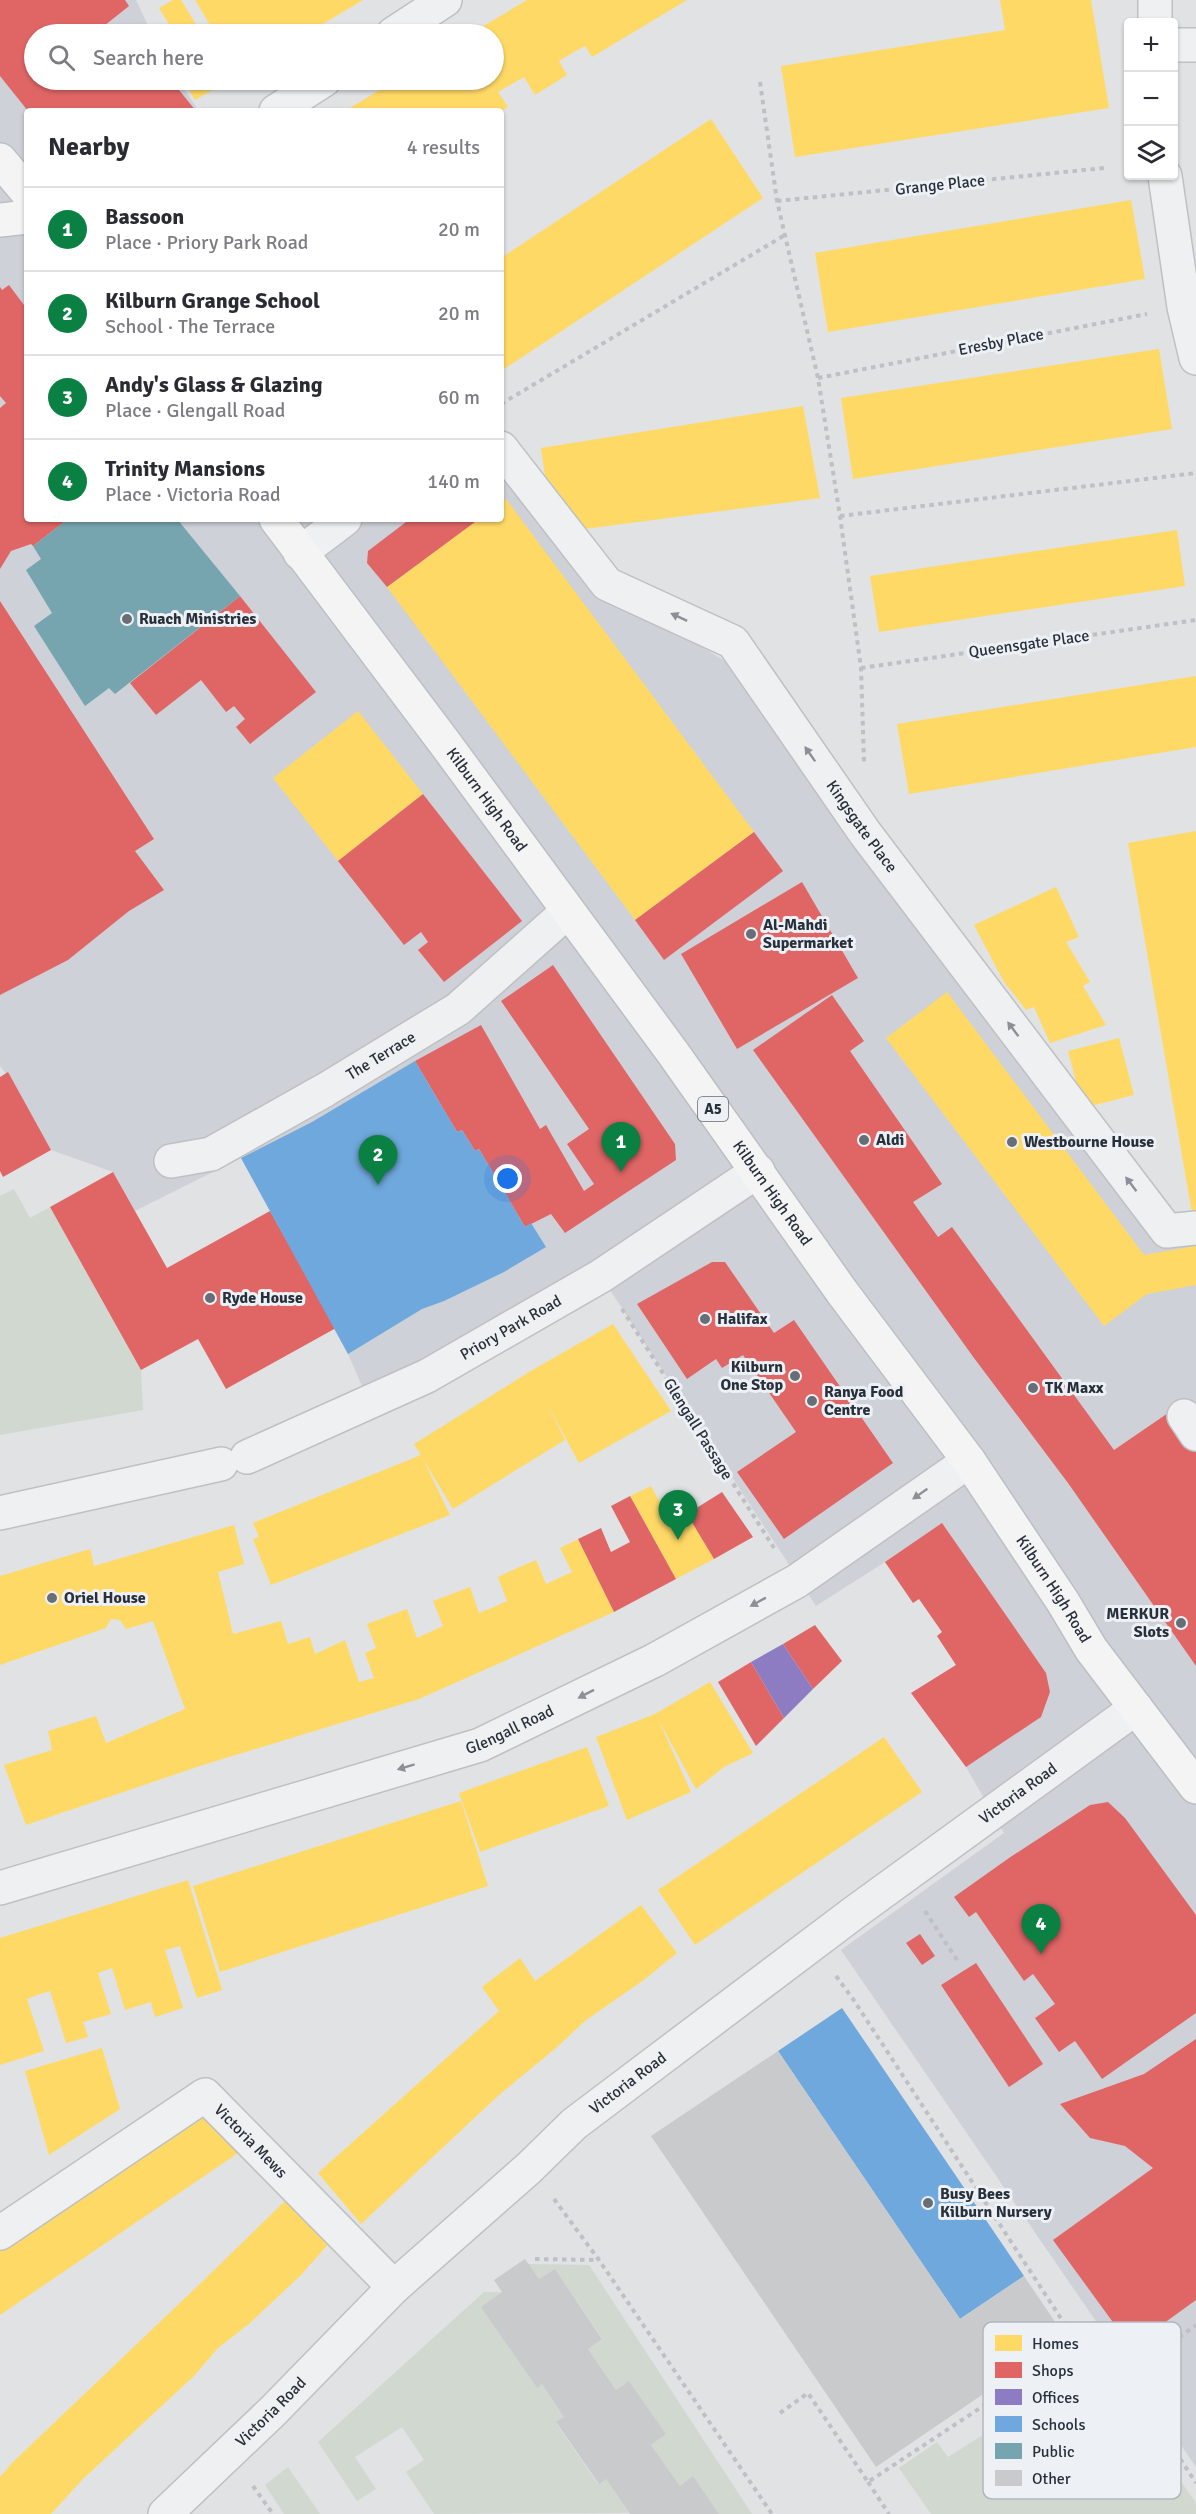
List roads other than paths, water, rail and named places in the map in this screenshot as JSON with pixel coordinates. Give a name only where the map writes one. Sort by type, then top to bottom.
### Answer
[{"type":"main road","points":[[0,160],[24,188]]},
{"type":"main road","points":[[0,220],[24,217]]},
{"type":"main road","name":"Kilburn High Road","points":[[278,522],[444,742],[758,1171],[842,1292],[969,1461],[1063,1602],[1091,1649],[1136,1708],[1186,1752],[1196,1787]]},
{"type":"street","points":[[408,24],[445,0]]},
{"type":"street","points":[[1155,0],[1155,18]]},
{"type":"street","points":[[1178,45],[1196,45]]},
{"type":"street","points":[[281,108],[309,90]]},
{"type":"street","points":[[1166,180],[1184,307],[1196,358]]},
{"type":"street","name":"Kingsgate Place","points":[[504,452],[607,584],[733,642],[865,833],[1167,1231],[1196,1228]]},
{"type":"street","points":[[300,554],[341,522]]},
{"type":"street","name":"The Terrace","points":[[171,1161],[211,1155],[325,1090],[458,1009],[567,912]]},
{"type":"street","name":"Priory Park Road","points":[[0,1514],[234,1460],[427,1376],[601,1276],[758,1171]]},
{"type":"street","name":"Glengall Road","points":[[0,1888],[480,1745],[656,1660],[797,1581],[969,1461]]},
{"type":"street","name":"Victoria Road","points":[[165,2514],[273,2411],[394,2287],[530,2168],[574,2124],[903,1877],[1136,1708]]},
{"type":"street","name":"Victoria Mews","points":[[0,2233],[205,2095],[394,2287]]},
{"type":"place","name":"Ruach Ministries","points":[[127,619]]},
{"type":"place","name":"Al-Mahdi Supermarket","points":[[751,934]]},
{"type":"place","name":"Aldi","points":[[864,1140]]},
{"type":"place","name":"Westbourne House","points":[[1012,1142]]},
{"type":"place","name":"Bassoon","points":[[621,1172]]},
{"type":"place","name":"Kilburn Grange School","points":[[378,1185]]},
{"type":"place","name":"Ryde House","points":[[210,1298]]},
{"type":"place","name":"Halifax","points":[[705,1319]]},
{"type":"place","name":"Kilburn One Stop","points":[[795,1376]]},
{"type":"place","name":"TK Maxx","points":[[1033,1388]]},
{"type":"place","name":"Ranya Food Centre","points":[[812,1401]]},
{"type":"place","name":"Andy's Glass & Glazing","points":[[678,1540]]},
{"type":"place","name":"Oriel House","points":[[52,1598]]},
{"type":"place","name":"MERKUR Slots","points":[[1181,1623]]},
{"type":"place","name":"Trinity Mansions","points":[[1041,1954]]},
{"type":"place","name":"Busy Bees Kilburn Nursery","points":[[928,2203]]}]
